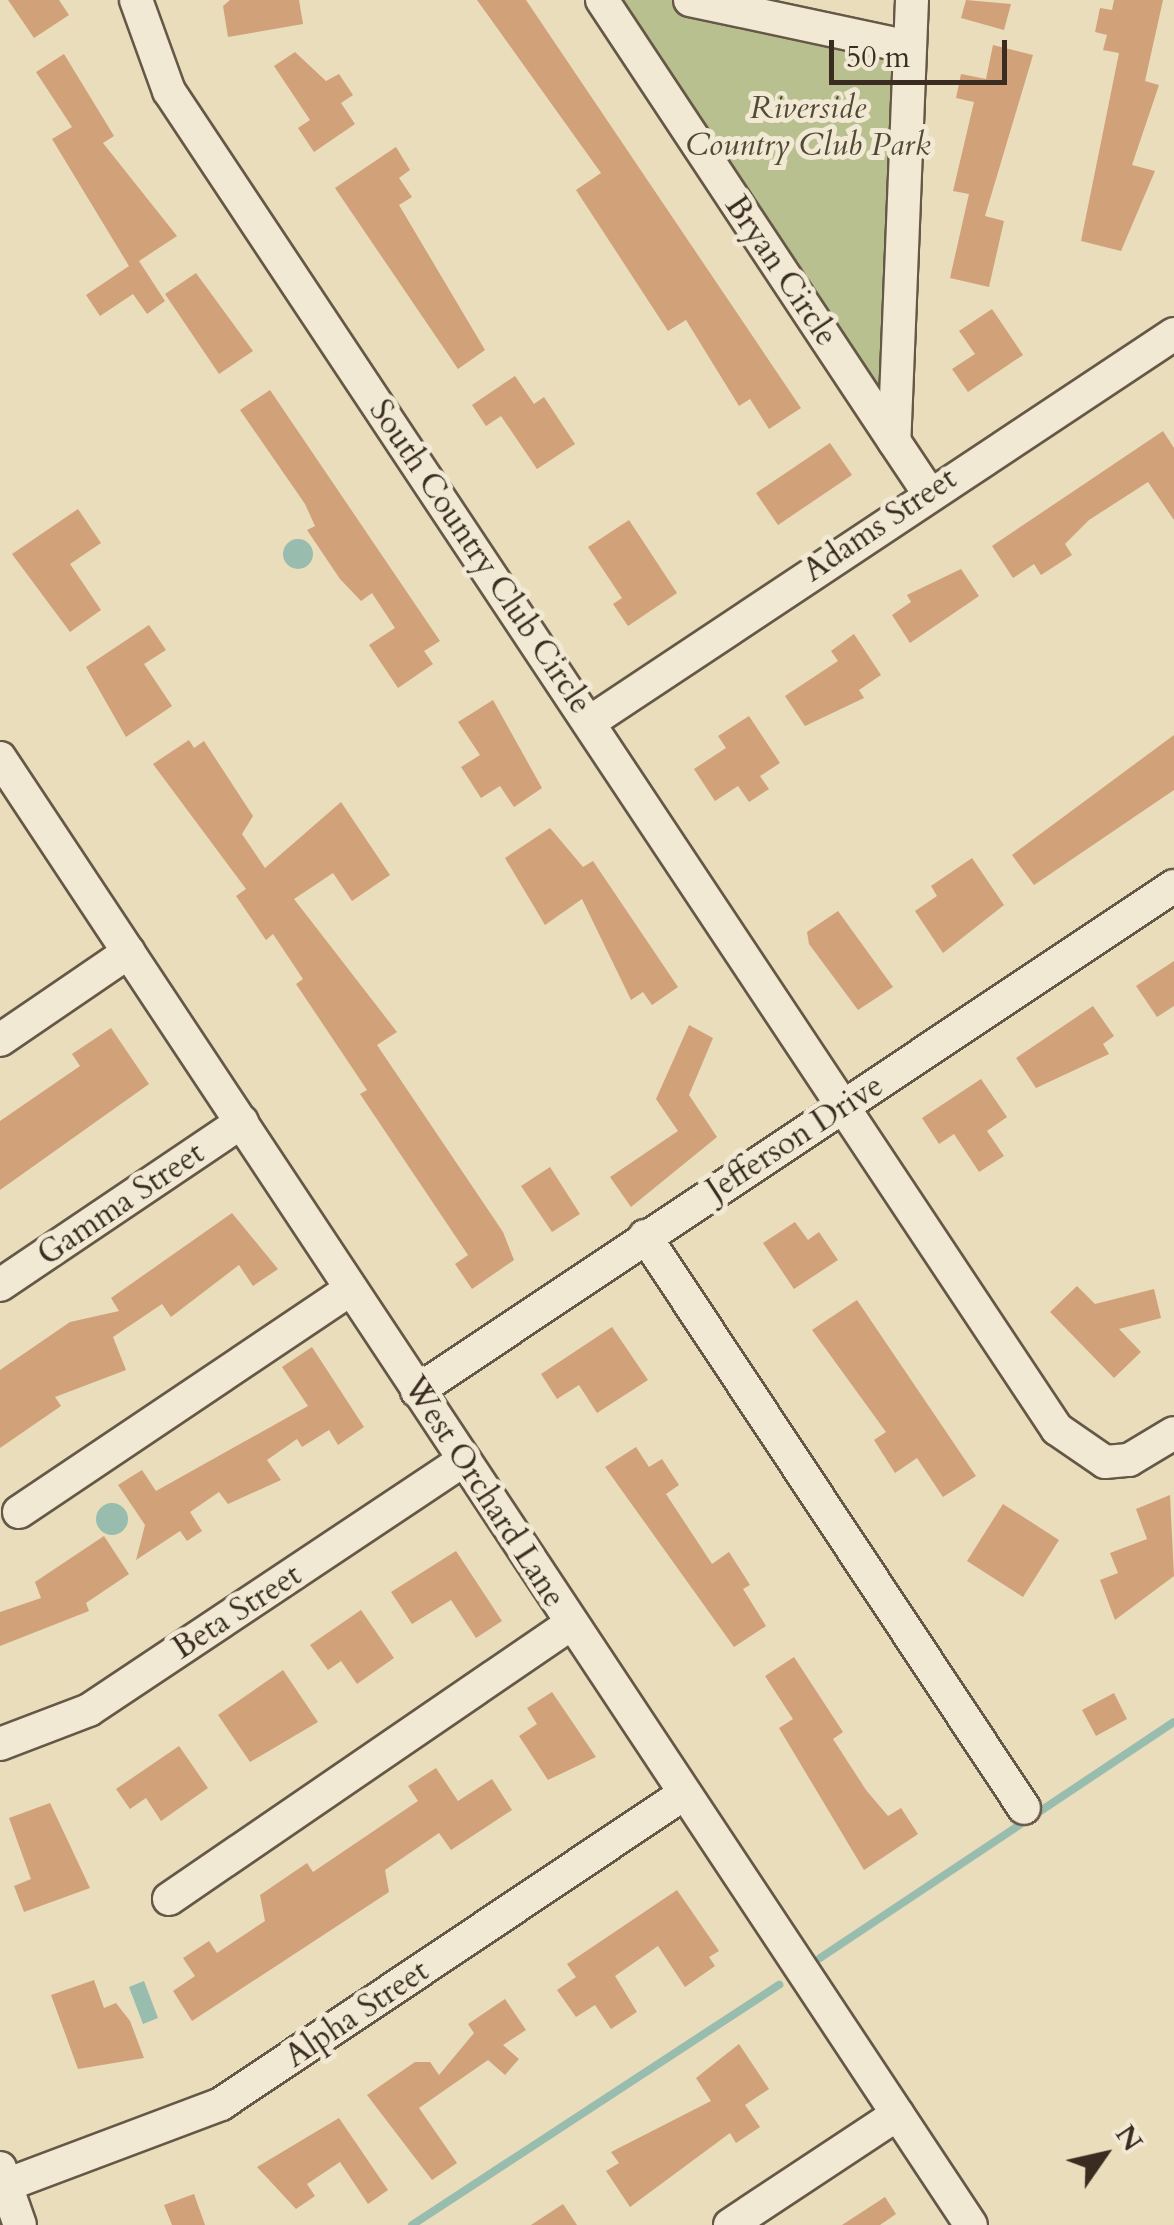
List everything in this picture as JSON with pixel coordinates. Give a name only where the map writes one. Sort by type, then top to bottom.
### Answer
[{"type":"street","name":"South Country Club Circle","points":[[136,0],[169,91],[842,1106],[1074,1448],[1121,1462],[1174,1432]]},
{"type":"street","name":"Bryan Circle","points":[[602,0],[928,492]]},
{"type":"street","points":[[690,0],[910,47]]},
{"type":"street","points":[[894,441],[912,0]]},
{"type":"street","name":"Adams Street","points":[[590,722],[928,492],[1174,334]]},
{"type":"street","name":"West Orchard Lane","points":[[0,758],[9,792],[129,952],[682,1795],[971,2225]]},
{"type":"street","name":"Jefferson Drive","points":[[417,1391],[1174,886]]},
{"type":"street","points":[[0,1040],[129,952]]},
{"type":"street","name":"Gamma Street","points":[[0,1285],[242,1122]]},
{"type":"street","points":[[645,1236],[1024,1808]]},
{"type":"street","points":[[19,1512],[351,1290]]},
{"type":"street","name":"Beta Street","points":[[0,1744],[89,1710],[464,1460]]},
{"type":"street","points":[[169,1899],[570,1624]]},
{"type":"street","name":"Alpha Street","points":[[3,2176],[221,2104],[682,1795]]},
{"type":"street","points":[[730,2225],[898,2114]]},
{"type":"street","points":[[3,2176],[20,2225]]},
{"type":"green space","name":"Riverside Country Club Park","points":[[602,0],[687,0],[910,47],[894,441]]},
{"type":"shaded area","points":[[298,539],[309,543],[313,554],[309,565],[298,569],[287,565],[283,554],[287,543]]},
{"type":"shaded area","points":[[112,1503],[124,1507],[128,1519],[124,1531],[112,1535],[100,1531],[96,1519],[100,1507]]},
{"type":"shaded area","points":[[144,1981],[158,2018],[143,2024],[129,1987]]},
{"type":"building","points":[[8,0],[59,0],[69,15],[34,38]]},
{"type":"building","points":[[230,0],[299,0],[303,24],[228,37],[223,6]]},
{"type":"building","points":[[477,0],[526,0],[801,408],[769,429],[750,399],[739,406],[686,320],[668,331],[576,190],[601,173]]},
{"type":"building","points":[[966,0],[1011,4],[1004,30],[961,18]]},
{"type":"building","points":[[1114,0],[1163,0],[1145,81],[1159,85],[1132,165],[1155,171],[1121,251],[1081,241],[1119,53],[1103,50],[1107,35],[1095,32],[1100,8],[1112,10]]},
{"type":"building","points":[[993,45],[1033,55],[985,216],[1004,221],[989,287],[950,278],[969,194],[953,191],[974,102],[956,98],[961,74],[986,79]]},
{"type":"building","points":[[295,52],[326,81],[339,74],[353,95],[341,103],[355,124],[314,152],[298,128],[310,120],[274,66]]},
{"type":"building","points":[[64,54],[114,136],[103,143],[177,236],[139,261],[165,301],[147,314],[133,294],[100,316],[86,295],[129,266],[52,139],[72,127],[36,72]]},
{"type":"building","points":[[396,147],[410,170],[399,178],[412,197],[399,205],[485,350],[458,369],[335,188]]},
{"type":"building","points":[[196,273],[253,351],[219,374],[165,294]]},
{"type":"building","points":[[992,309],[1023,355],[968,392],[952,369],[975,354],[959,331]]},
{"type":"building","points":[[515,376],[534,404],[544,397],[575,444],[537,469],[501,416],[486,426],[472,405]]},
{"type":"building","points":[[270,390],[440,641],[424,651],[433,664],[398,688],[369,645],[395,628],[372,593],[361,601],[340,579],[307,530],[315,526],[305,504],[240,410]]},
{"type":"building","points":[[1163,431],[1174,448],[1174,520],[1148,482],[1089,520],[1065,544],[1072,555],[1041,575],[1034,564],[1013,578],[992,546]]},
{"type":"building","points":[[830,443],[852,475],[778,525],[756,493]]},
{"type":"building","points":[[78,509],[101,543],[70,564],[101,610],[70,632],[12,554]]},
{"type":"building","points":[[629,520],[677,593],[628,626],[613,604],[622,598],[588,547]]},
{"type":"building","points":[[961,569],[979,596],[910,643],[892,615],[911,602],[907,595]]},
{"type":"building","points":[[149,625],[166,650],[144,664],[172,706],[126,737],[86,667]]},
{"type":"building","points":[[854,634],[881,675],[859,690],[864,698],[805,726],[785,696],[838,661],[831,651]]},
{"type":"building","points":[[493,700],[542,788],[514,807],[500,786],[481,798],[461,767],[480,755],[458,722]]},
{"type":"building","points":[[749,716],[780,763],[760,776],[769,789],[749,802],[738,786],[715,801],[694,769],[726,748],[718,736]]},
{"type":"building","points":[[1174,735],[1174,790],[1034,885],[1012,855]]},
{"type":"building","points":[[189,740],[194,748],[204,741],[253,816],[242,834],[265,868],[341,802],[390,875],[352,901],[333,873],[294,899],[397,1032],[377,1045],[503,1232],[514,1260],[472,1289],[455,1264],[468,1255],[360,1094],[367,1090],[296,984],[303,979],[273,934],[266,940],[236,896],[246,889],[153,764]]},
{"type":"building","points":[[550,828],[583,867],[593,861],[678,987],[652,1005],[643,992],[631,1000],[582,899],[545,925],[505,858]]},
{"type":"building","points":[[972,858],[1004,905],[943,953],[915,911],[937,896],[931,886]]},
{"type":"building","points":[[838,911],[893,987],[858,1010],[809,944],[807,932]]},
{"type":"building","points":[[1174,961],[1174,1006],[1157,1017],[1136,986]]},
{"type":"building","points":[[1093,1006],[1114,1036],[1103,1044],[1109,1054],[1036,1088],[1016,1058]]},
{"type":"building","points":[[689,1025],[713,1038],[689,1095],[717,1137],[631,1207],[610,1177],[678,1131],[656,1099]]},
{"type":"building","points":[[111,1028],[149,1084],[0,1190],[0,1121],[80,1066],[72,1054]]},
{"type":"building","points":[[981,1079],[1007,1117],[987,1131],[1004,1156],[979,1172],[954,1134],[939,1144],[922,1118]]},
{"type":"building","points":[[550,1167],[580,1214],[552,1232],[521,1186]]},
{"type":"building","points":[[232,1213],[278,1269],[253,1286],[239,1265],[171,1317],[162,1304],[113,1337],[126,1370],[55,1397],[61,1406],[0,1448],[0,1370],[70,1322],[119,1311],[111,1298]]},
{"type":"building","points":[[795,1222],[808,1240],[819,1232],[838,1260],[794,1289],[763,1243]]},
{"type":"building","points":[[1077,1286],[1095,1304],[1154,1289],[1161,1318],[1119,1329],[1141,1352],[1114,1378],[1050,1312]]},
{"type":"building","points":[[857,1300],[976,1476],[943,1497],[917,1458],[895,1473],[874,1440],[886,1432],[812,1330]]},
{"type":"building","points":[[612,1327],[648,1380],[597,1413],[579,1385],[557,1399],[541,1374]]},
{"type":"building","points":[[312,1347],[364,1427],[338,1445],[329,1430],[302,1447],[297,1439],[267,1460],[281,1480],[228,1504],[219,1492],[190,1512],[202,1531],[187,1541],[180,1531],[136,1560],[145,1525],[118,1485],[142,1470],[156,1491],[308,1406],[282,1367]]},
{"type":"building","points":[[636,1447],[649,1467],[662,1459],[679,1485],[666,1494],[712,1564],[729,1552],[750,1585],[743,1589],[766,1626],[734,1647],[605,1467]]},
{"type":"building","points":[[1170,1495],[1174,1576],[1115,1620],[1100,1580],[1118,1573],[1110,1553],[1147,1539],[1136,1509]]},
{"type":"building","points":[[1003,1504],[1059,1540],[1023,1597],[967,1561]]},
{"type":"building","points":[[104,1536],[129,1574],[86,1603],[89,1611],[0,1646],[0,1612],[41,1598],[35,1582]]},
{"type":"building","points":[[456,1551],[502,1621],[476,1638],[451,1600],[412,1624],[391,1592]]},
{"type":"building","points":[[361,1610],[394,1658],[357,1684],[341,1661],[328,1670],[310,1645]]},
{"type":"building","points":[[794,1657],[843,1732],[833,1739],[866,1790],[888,1816],[901,1808],[918,1834],[864,1870],[779,1728],[793,1719],[765,1676]]},
{"type":"building","points":[[283,1670],[318,1722],[250,1762],[218,1715]]},
{"type":"building","points":[[552,1692],[596,1757],[548,1780],[519,1736],[537,1724],[527,1708]]},
{"type":"building","points":[[1114,1693],[1127,1719],[1096,1736],[1082,1710]]},
{"type":"building","points":[[179,1746],[208,1788],[161,1821],[146,1798],[130,1809],[116,1789]]},
{"type":"building","points":[[436,1768],[458,1801],[492,1779],[512,1810],[451,1850],[439,1833],[385,1870],[389,1892],[192,2021],[173,1991],[195,1976],[183,1958],[209,1941],[217,1953],[265,1921],[260,1895],[307,1863],[313,1872],[418,1801],[408,1786]]},
{"type":"building","points":[[50,1803],[90,1888],[24,1912],[14,1886],[31,1879],[9,1818]]},
{"type":"building","points":[[677,1890],[719,1951],[709,1957],[715,1966],[685,1987],[658,1946],[615,1976],[637,2012],[611,2029],[595,2005],[576,2017],[557,1990],[576,1977],[567,1964]]},
{"type":"building","points":[[94,1980],[104,2008],[116,2003],[130,2021],[144,2058],[78,2069],[51,1995]]},
{"type":"building","points":[[505,1999],[526,2030],[503,2045],[519,2059],[505,2075],[488,2060],[419,2108],[457,2163],[432,2180],[367,2095],[415,2062],[430,2062],[439,2075],[474,2033],[468,2024]]},
{"type":"building","points":[[739,2044],[769,2089],[745,2105],[760,2127],[736,2143],[730,2133],[630,2207],[606,2171],[619,2163],[611,2152],[711,2101],[696,2078]]},
{"type":"building","points":[[339,2118],[388,2190],[368,2204],[340,2162],[307,2184],[315,2196],[296,2209],[257,2167]]},
{"type":"building","points":[[194,2194],[205,2225],[172,2225],[164,2205]]},
{"type":"building","points":[[885,2197],[896,2214],[880,2225],[842,2225]]},
{"type":"building","points":[[563,2204],[577,2225],[531,2225]]},
{"type":"waterway","points":[[820,1958],[1174,1722]]},
{"type":"waterway","points":[[412,2225],[779,1985]]}]
